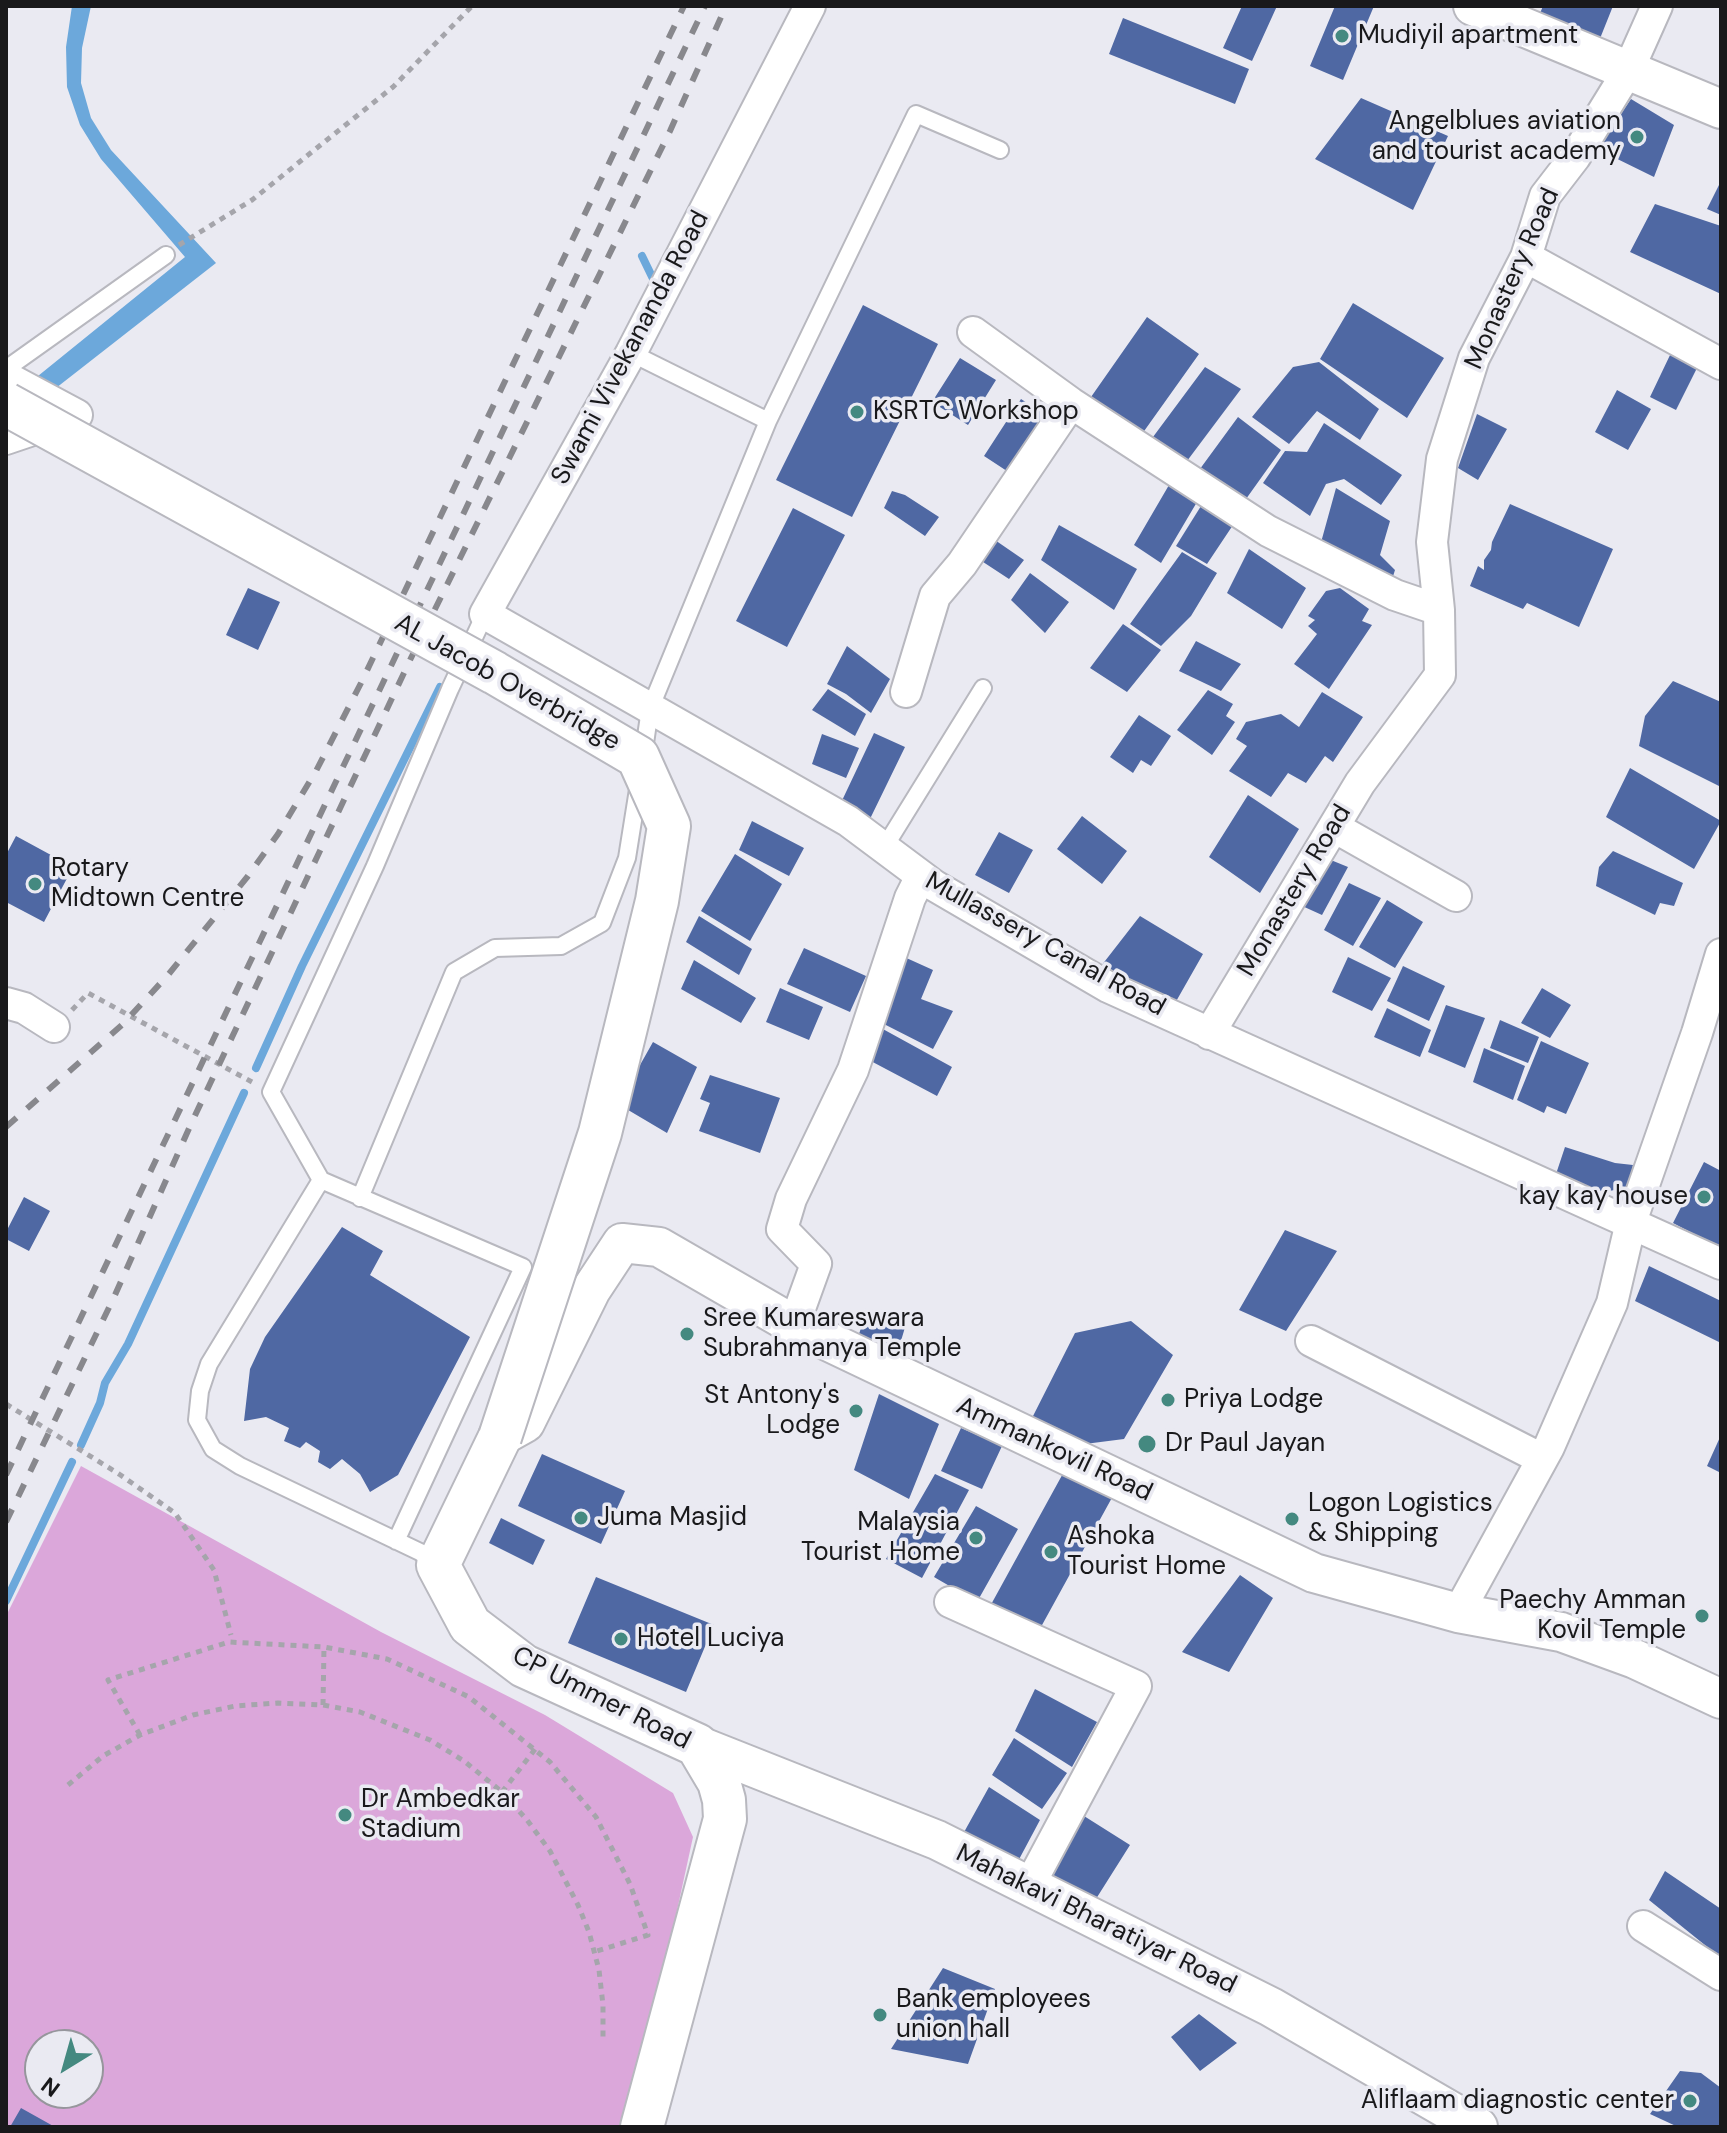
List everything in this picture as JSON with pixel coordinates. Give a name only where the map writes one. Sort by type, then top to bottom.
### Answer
[{"type":"main road","name":"AL Jacob Overbridge","points":[[7,382],[638,757],[669,826],[657,901],[600,1133],[500,1437]]},
{"type":"main road","points":[[438,1565],[500,1437]]},
{"type":"main road","name":"CP Ummer Road","points":[[438,1565],[470,1625],[524,1666],[697,1745],[719,1782],[725,1819],[642,2127]]},
{"type":"street","name":"Swami Vivekananda Road","points":[[485,614],[631,353],[810,6]]},
{"type":"street","points":[[1473,6],[1721,109]]},
{"type":"street","name":"Monastery Road","points":[[1209,1034],[1360,783],[1440,675],[1439,610],[1432,542],[1442,459],[1474,358],[1526,257],[1545,196],[1575,157],[1628,71],[1657,6]]},
{"type":"street","points":[[1526,257],[1721,364]]},
{"type":"street","points":[[973,332],[1071,403],[1268,531],[1395,595],[1439,610]]},
{"type":"street","points":[[6,439],[77,415],[7,382]]},
{"type":"street","points":[[906,692],[935,596],[962,564],[1071,403]]},
{"type":"street","name":"Mullassery Canal Road","points":[[485,614],[848,821],[921,876],[1108,987],[1721,1264]]},
{"type":"street","points":[[1334,827],[1456,896]]},
{"type":"street","points":[[794,1325],[816,1264],[782,1229],[791,1199],[853,1070],[910,898],[921,876]]},
{"type":"street","points":[[1458,1613],[1542,1459],[1612,1303],[1631,1222],[1721,954]]},
{"type":"street","points":[[6,1003],[24,1008],[54,1027]]},
{"type":"street","name":"Ammankovil Road","points":[[500,1437],[525,1423],[591,1290],[622,1243],[659,1247],[794,1325],[1314,1573],[1458,1613],[1561,1632],[1635,1659],[1721,1699]]},
{"type":"street","points":[[1311,1341],[1542,1459]]},
{"type":"street","points":[[950,1602],[1136,1686],[1029,1886]]},
{"type":"street","name":"Mahakavi Bharatiyar Road","points":[[697,1745],[937,1840],[1271,2007],[1478,2127]]},
{"type":"street","points":[[1643,1926],[1721,1975]]},
{"type":"lane","points":[[360,1198],[454,972],[495,948],[561,946],[602,923],[627,858],[650,709],[768,421],[916,114],[1000,150]]},
{"type":"lane","points":[[7,382],[166,255]]},
{"type":"lane","points":[[631,353],[768,421]]},
{"type":"lane","name":"Swami Vivekananda Road","points":[[271,1092],[375,866],[485,614]]},
{"type":"lane","points":[[884,848],[983,688]]},
{"type":"lane","points":[[271,1092],[321,1180],[523,1267],[396,1541]]},
{"type":"lane","points":[[321,1180],[209,1364],[200,1391],[197,1420],[213,1449],[240,1466],[420,1552],[438,1565]]},
{"type":"path","points":[[199,231],[252,200],[393,87],[472,6]]},
{"type":"path","points":[[54,1027],[88,993],[271,1092]]},
{"type":"path","points":[[6,1404],[119,1474],[175,1513],[214,1570],[231,1635]]},
{"type":"path","points":[[140,1735],[108,1680],[229,1642],[324,1647],[387,1659],[469,1697],[536,1748],[596,1817],[630,1884],[648,1935],[594,1952]]},
{"type":"path","points":[[323,1705],[324,1647]]},
{"type":"path","points":[[68,1785],[103,1756],[140,1735],[193,1715],[235,1706],[278,1703],[323,1705],[360,1712],[430,1740],[464,1761],[502,1792],[527,1820],[562,1872],[578,1905],[594,1952],[603,2005],[603,2039]]},
{"type":"path","points":[[502,1792],[536,1748]]},
{"type":"shaded area","name":"Dr Ambedkar Stadium","points":[[81,1466],[381,1632],[545,1715],[673,1793],[693,1837],[644,2062],[624,2127],[6,2127],[6,1616]]},
{"type":"water","points":[[72,6],[91,6],[82,48],[81,83],[91,118],[111,150],[216,263],[56,388],[6,392],[38,376],[185,257],[101,159],[80,125],[67,87],[66,47]]},
{"type":"building","points":[[1242,6],[1277,6],[1252,61],[1223,48]]},
{"type":"building","name":"Mudiyil apartment","points":[[1335,6],[1374,6],[1343,80],[1310,66]]},
{"type":"building","points":[[1543,6],[1613,6],[1595,51],[1536,23]]},
{"type":"building","points":[[1123,18],[1249,69],[1235,104],[1109,54]]},
{"type":"building","points":[[1361,98],[1448,136],[1413,210],[1315,159]]},
{"type":"building","name":"Angelblues aviation and tourist academy","points":[[1631,99],[1674,125],[1654,177],[1597,149]]},
{"type":"building","points":[[1721,181],[1721,215],[1707,209]]},
{"type":"building","points":[[1655,204],[1721,226],[1721,294],[1630,252]]},
{"type":"building","points":[[1353,303],[1444,358],[1407,418],[1320,359]]},
{"type":"building","name":"KSRTC Workshop","points":[[863,305],[938,344],[852,517],[776,480]]},
{"type":"building","points":[[1147,317],[1199,354],[1142,434],[1091,397]]},
{"type":"building","points":[[1671,353],[1698,366],[1676,410],[1650,397]]},
{"type":"building","points":[[960,358],[996,380],[968,425],[932,402]]},
{"type":"building","points":[[1319,362],[1379,409],[1360,440],[1317,411],[1289,444],[1252,417],[1293,367]]},
{"type":"building","points":[[1205,367],[1241,389],[1184,465],[1150,441]]},
{"type":"building","points":[[1617,390],[1651,409],[1628,450],[1595,432]]},
{"type":"building","points":[[1021,399],[1050,418],[1013,475],[984,456]]},
{"type":"building","points":[[1477,414],[1507,429],[1478,480],[1458,468]]},
{"type":"building","points":[[1238,417],[1281,450],[1241,506],[1197,473]]},
{"type":"building","points":[[1324,423],[1402,475],[1381,505],[1344,479],[1326,484],[1310,516],[1263,483],[1285,451],[1307,452]]},
{"type":"building","points":[[1169,485],[1197,502],[1161,563],[1134,545]]},
{"type":"building","points":[[1336,488],[1390,521],[1380,555],[1395,570],[1389,589],[1320,546]]},
{"type":"building","points":[[892,491],[905,495],[939,517],[925,536],[884,508]]},
{"type":"building","points":[[1510,504],[1613,549],[1579,627],[1527,603],[1523,609],[1470,586],[1478,566],[1484,570],[1484,560]]},
{"type":"building","points":[[1201,506],[1233,525],[1207,564],[1176,546]]},
{"type":"building","points":[[793,508],[845,535],[787,647],[736,621]]},
{"type":"building","points":[[1059,525],[1137,569],[1114,610],[1041,560]]},
{"type":"building","points":[[992,538],[1024,560],[1009,579],[977,558]]},
{"type":"building","points":[[1249,549],[1306,588],[1282,629],[1227,593]]},
{"type":"building","points":[[1182,552],[1217,573],[1191,616],[1161,646],[1130,624]]},
{"type":"building","points":[[1030,573],[1069,602],[1045,633],[1011,600]]},
{"type":"building","points":[[248,588],[280,602],[258,650],[226,635]]},
{"type":"building","points":[[1340,588],[1369,609],[1362,621],[1372,625],[1329,689],[1294,664],[1317,634],[1308,626],[1315,620],[1308,616],[1326,591]]},
{"type":"building","points":[[1123,624],[1161,650],[1127,692],[1090,668]]},
{"type":"building","points":[[1196,641],[1241,664],[1221,691],[1179,671]]},
{"type":"building","points":[[847,646],[890,679],[871,713],[827,684]]},
{"type":"building","points":[[1673,681],[1721,702],[1721,787],[1639,746],[1645,716]]},
{"type":"building","points":[[828,689],[866,714],[855,736],[812,710]]},
{"type":"building","points":[[1208,690],[1233,704],[1226,716],[1235,722],[1212,755],[1177,730]]},
{"type":"building","points":[[1322,692],[1363,717],[1333,762],[1325,756],[1306,783],[1288,773],[1271,797],[1229,771],[1247,746],[1236,739],[1246,722],[1281,714],[1299,727]]},
{"type":"building","points":[[1139,715],[1171,736],[1151,766],[1141,760],[1133,773],[1110,757]]},
{"type":"building","points":[[874,733],[905,747],[868,823],[838,809]]},
{"type":"building","points":[[822,734],[859,748],[846,778],[812,764]]},
{"type":"building","points":[[1630,768],[1721,821],[1694,869],[1606,817]]},
{"type":"building","points":[[1248,795],[1299,829],[1260,893],[1209,857]]},
{"type":"building","points":[[1082,816],[1127,851],[1102,884],[1057,849]]},
{"type":"building","points":[[752,821],[804,848],[789,876],[739,850]]},
{"type":"building","points":[[999,832],[1033,850],[1009,893],[975,875]]},
{"type":"building","name":"Rotary Midtown Centre","points":[[16,836],[73,867],[44,922],[6,902],[6,855]]},
{"type":"building","points":[[1613,851],[1683,883],[1674,906],[1660,903],[1655,915],[1596,886],[1599,867]]},
{"type":"building","points":[[735,854],[782,884],[750,941],[701,911]]},
{"type":"building","points":[[1321,856],[1348,867],[1322,915],[1300,905]]},
{"type":"building","points":[[1349,883],[1381,898],[1353,946],[1324,930]]},
{"type":"building","points":[[1387,900],[1423,922],[1395,968],[1359,947]]},
{"type":"building","points":[[699,916],[752,949],[739,975],[686,942]]},
{"type":"building","points":[[1140,916],[1203,954],[1174,1005],[1098,970]]},
{"type":"building","points":[[804,948],[866,976],[850,1012],[787,984]]},
{"type":"building","points":[[902,956],[933,970],[921,999],[953,1011],[933,1049],[878,1021]]},
{"type":"building","points":[[1348,957],[1391,978],[1372,1011],[1332,992]]},
{"type":"building","points":[[694,960],[756,998],[741,1023],[681,989]]},
{"type":"building","points":[[1403,966],[1445,986],[1429,1021],[1387,1001]]},
{"type":"building","points":[[780,988],[823,1007],[809,1040],[766,1022]]},
{"type":"building","points":[[1542,988],[1571,1005],[1550,1038],[1521,1023]]},
{"type":"building","points":[[1446,1005],[1485,1018],[1465,1068],[1428,1052]]},
{"type":"building","points":[[1387,1008],[1431,1030],[1420,1057],[1374,1037]]},
{"type":"building","points":[[1500,1020],[1539,1037],[1528,1063],[1490,1048]]},
{"type":"building","points":[[881,1028],[952,1067],[937,1096],[867,1059]]},
{"type":"building","points":[[1541,1041],[1589,1063],[1566,1114],[1547,1106],[1544,1113],[1517,1100]]},
{"type":"building","points":[[653,1042],[697,1067],[667,1133],[618,1104]]},
{"type":"building","points":[[1484,1048],[1525,1066],[1513,1100],[1473,1082]]},
{"type":"building","points":[[710,1075],[780,1098],[760,1153],[699,1131],[710,1103],[700,1099]]},
{"type":"building","points":[[1565,1147],[1615,1163],[1633,1165],[1628,1188],[1602,1192],[1556,1174]]},
{"type":"building","name":"kay kay house","points":[[1704,1162],[1721,1171],[1719,1247],[1673,1223]]},
{"type":"building","points":[[24,1197],[50,1211],[29,1251],[6,1239],[6,1232]]},
{"type":"building","points":[[342,1227],[383,1251],[370,1275],[470,1337],[398,1475],[370,1492],[360,1474],[342,1459],[330,1469],[318,1462],[320,1451],[306,1442],[300,1448],[284,1441],[289,1428],[266,1417],[244,1421],[250,1369],[265,1337]]},
{"type":"building","points":[[1285,1230],[1337,1251],[1286,1331],[1239,1310]]},
{"type":"building","points":[[1649,1266],[1721,1301],[1721,1343],[1635,1301]]},
{"type":"building","points":[[867,1310],[906,1324],[895,1361],[856,1343]]},
{"type":"building","points":[[1131,1321],[1173,1355],[1124,1439],[1077,1445],[1031,1420],[1075,1333]]},
{"type":"building","points":[[879,1394],[939,1424],[909,1499],[854,1470]]},
{"type":"building","points":[[961,1428],[1002,1446],[982,1489],[941,1471]]},
{"type":"building","points":[[1721,1435],[1721,1473],[1707,1466]]},
{"type":"building","points":[[542,1454],[625,1491],[601,1544],[518,1506]]},
{"type":"building","name":"Ashoka Tourist Home","points":[[1066,1468],[1114,1494],[1036,1636],[988,1610]]},
{"type":"building","points":[[935,1474],[969,1490],[922,1578],[886,1559]]},
{"type":"building","points":[[976,1506],[1018,1529],[977,1602],[934,1577]]},
{"type":"building","points":[[501,1518],[545,1540],[533,1565],[489,1543]]},
{"type":"building","points":[[1240,1575],[1273,1598],[1229,1672],[1182,1652]]},
{"type":"building","points":[[596,1577],[714,1625],[686,1692],[568,1643]]},
{"type":"building","points":[[1035,1689],[1097,1722],[1072,1767],[1015,1731]]},
{"type":"building","points":[[1014,1738],[1067,1773],[1042,1809],[992,1775]]},
{"type":"building","points":[[989,1787],[1040,1820],[1016,1865],[963,1834]]},
{"type":"building","points":[[1084,1816],[1130,1845],[1089,1910],[1046,1887]]},
{"type":"building","points":[[1665,1871],[1721,1909],[1721,1958],[1649,1900]]},
{"type":"building","points":[[943,1968],[995,1989],[968,2064],[891,2049]]},
{"type":"building","points":[[1199,2014],[1237,2043],[1200,2071],[1171,2037]]},
{"type":"building","name":"Aliflaam diagnostic center","points":[[1680,2071],[1701,2073],[1721,2088],[1721,2127],[1678,2127],[1650,2114]]},
{"type":"building","points":[[21,2108],[55,2127],[10,2127]]},
{"type":"waterway","points":[[642,256],[657,287]]},
{"type":"waterway","points":[[256,1068],[302,966],[440,687]]},
{"type":"waterway","points":[[81,1445],[100,1403],[105,1383],[128,1344],[244,1093]]},
{"type":"waterway","points":[[6,1601],[72,1462]]},
{"type":"railway","points":[[6,1127],[123,1024],[168,975],[278,834],[316,771],[361,683],[684,6]]},
{"type":"railway","points":[[6,1475],[705,6]]},
{"type":"railway","points":[[6,1522],[411,658],[670,131],[726,6]]},
{"type":"place","name":"Mudiyil apartment","points":[[1342,36]]},
{"type":"place","name":"Angelblues aviation and tourist academy","points":[[1637,137]]},
{"type":"place","name":"KSRTC Workshop","points":[[857,412]]},
{"type":"place","name":"Rotary Midtown Centre","points":[[35,884]]},
{"type":"place","name":"kay kay house","points":[[1704,1197]]},
{"type":"place","name":"Sree Kumareswara Subrahmanya Temple","points":[[687,1334]]},
{"type":"place","name":"Priya Lodge","points":[[1168,1400]]},
{"type":"place","name":"St Antony's Lodge","points":[[856,1411]]},
{"type":"place","name":"Dr Paul Jayan","points":[[1147,1444]]},
{"type":"place","name":"Juma Masjid","points":[[581,1518]]},
{"type":"place","name":"Logon Logistics & Shipping","points":[[1292,1519]]},
{"type":"place","name":"Malaysia Tourist Home","points":[[976,1538]]},
{"type":"place","name":"Ashoka Tourist Home","points":[[1051,1552]]},
{"type":"place","name":"Paechy Amman Kovil Temple","points":[[1702,1616]]},
{"type":"place","name":"Hotel Luciya","points":[[621,1639]]},
{"type":"place","name":"Dr Ambedkar Stadium","points":[[345,1815]]},
{"type":"place","name":"Bank employees union hall","points":[[880,2015]]},
{"type":"place","name":"Aliflaam diagnostic center","points":[[1690,2101]]}]
